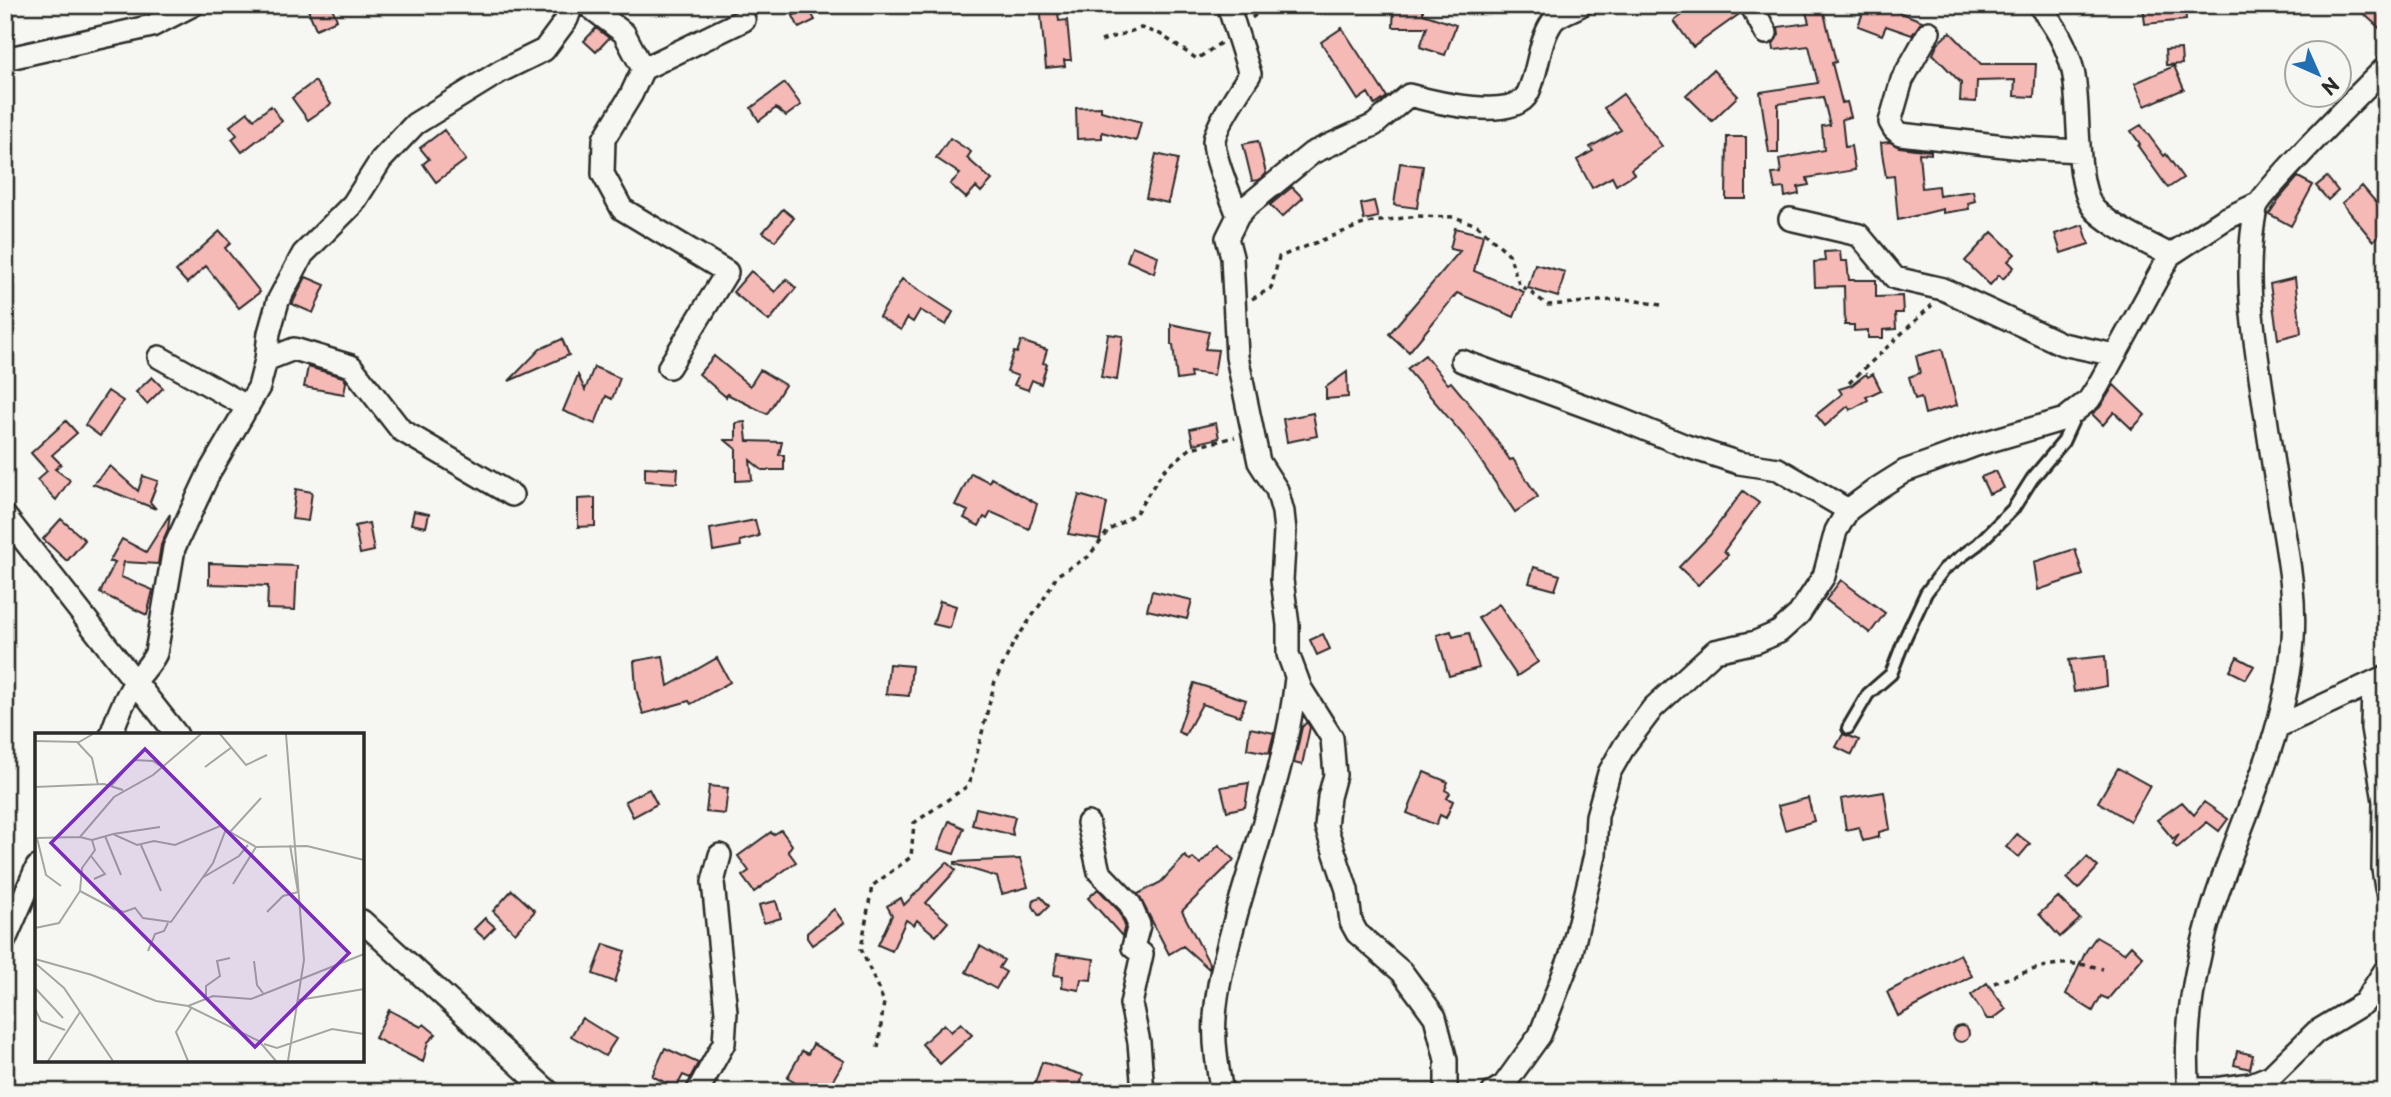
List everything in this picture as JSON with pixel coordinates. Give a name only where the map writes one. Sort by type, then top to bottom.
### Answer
[{"type":"street","points":[[5,59],[152,26],[193,5]]},
{"type":"street","points":[[112,733],[136,681],[156,653],[174,548],[210,471],[259,387],[278,301],[303,254],[353,204],[381,160],[415,124],[501,71],[544,50],[567,19],[572,5]]},
{"type":"street","points":[[587,5],[624,33],[643,69]]},
{"type":"street","points":[[1228,5],[1250,74],[1226,113],[1214,141],[1225,182],[1238,215]]},
{"type":"street","points":[[1446,1092],[1446,1060],[1435,1017],[1413,985],[1357,933],[1351,922],[1347,890],[1326,827],[1329,797],[1335,775],[1332,738],[1301,689],[1288,654],[1288,625],[1282,580],[1285,531],[1283,512],[1277,490],[1259,462],[1237,357],[1232,257],[1227,238],[1238,215],[1312,153],[1374,125],[1409,95],[1472,107],[1515,106],[1527,96],[1542,44],[1555,19],[1581,5]]},
{"type":"street","points":[[1751,5],[1766,33]]},
{"type":"street","points":[[2039,5],[2060,33],[2074,72],[2079,151],[2085,187],[2094,210],[2131,234],[2170,254]]},
{"type":"street","points":[[669,367],[727,272],[622,209],[603,174],[604,139],[643,69],[744,20]]},
{"type":"street","points":[[1929,32],[1902,80],[1891,122],[1894,130],[1900,134],[2022,148],[2079,151]]},
{"type":"street","points":[[1493,1092],[1504,1085],[1540,1035],[1571,955],[1595,855],[1597,817],[1609,774],[1625,745],[1653,708],[1715,652],[1756,642],[1779,632],[1800,614],[1824,576],[1836,531],[1848,510],[1905,471],[1976,445],[2065,419],[2078,411],[2089,400],[2170,254],[2225,219],[2257,204],[2386,67]]},
{"type":"street","points":[[2257,204],[2248,266],[2250,301],[2293,587],[2293,636],[2289,682],[2277,727],[2213,909],[2193,995],[2185,1057],[2188,1090],[2251,1084],[2271,1076],[2316,1032],[2364,1003],[2386,969]]},
{"type":"street","points":[[1790,219],[1859,235],[1895,278],[1943,289],[2062,344],[2115,355]]},
{"type":"street","points":[[266,360],[294,349],[351,366],[401,430],[512,495]]},
{"type":"street","points":[[159,357],[248,407]]},
{"type":"street","points":[[1462,361],[1686,446],[1739,463],[1778,469],[1848,510]]},
{"type":"street","points":[[8,525],[175,733]]},
{"type":"street","points":[[1222,1092],[1216,1057],[1215,1017],[1225,955],[1270,804],[1293,707],[1296,676]]},
{"type":"street","points":[[2277,727],[2380,679]]},
{"type":"street","points":[[2380,679],[2372,728],[2384,802],[2383,869],[2386,888]]},
{"type":"street","points":[[1088,823],[1099,873],[1130,904],[1139,925],[1133,947],[1142,954],[1131,1004],[1139,1042],[1143,1092]]},
{"type":"street","points":[[697,1092],[724,1043],[726,1012],[713,882],[720,855]]},
{"type":"street","points":[[5,940],[35,872]]},
{"type":"street","points":[[364,923],[549,1092]]},
{"type":"lane","points":[[1848,728],[1868,694],[1891,674],[1926,593],[1944,569],[1978,544],[2012,509],[2032,479],[2063,442],[2078,411]]},
{"type":"path","points":[[1101,41],[1141,28],[1160,34],[1197,59],[1237,32],[1266,5]]},
{"type":"path","points":[[1234,309],[1271,288],[1279,257],[1366,223],[1418,216],[1454,217],[1477,225],[1508,254],[1519,284],[1548,305],[1625,299],[1661,304]]},
{"type":"path","points":[[1849,383],[1931,306],[1943,289]]},
{"type":"path","points":[[878,1048],[884,1002],[861,948],[872,886],[911,857],[914,823],[969,785],[995,681],[1013,644],[1057,575],[1088,557],[1108,530],[1136,513],[1163,471],[1191,448],[1254,430]]},
{"type":"path","points":[[1994,984],[2051,963],[2082,963],[2103,970]]},
{"type":"building","points":[[306,5],[331,5],[337,20],[316,29]]},
{"type":"building","points":[[1040,5],[1057,5],[1059,21],[1067,20],[1071,60],[1064,60],[1065,66],[1046,68]]},
{"type":"building","points":[[1394,5],[1423,5],[1423,14],[1456,25],[1445,55],[1420,47],[1427,27],[1393,27]]},
{"type":"building","points":[[1696,5],[1731,5],[1738,15],[1693,47],[1674,21]]},
{"type":"building","points":[[1804,5],[1822,5],[1836,62],[1832,63],[1842,103],[1847,102],[1851,117],[1842,119],[1845,147],[1851,146],[1855,170],[1807,178],[1809,185],[1798,187],[1799,194],[1785,197],[1784,188],[1775,189],[1772,174],[1781,173],[1779,159],[1824,150],[1822,126],[1830,125],[1823,97],[1778,104],[1778,153],[1769,153],[1760,92],[1818,83],[1809,46],[1774,50],[1773,44],[1779,34],[1778,27],[1809,23]]},
{"type":"building","points":[[1866,5],[1881,5],[1922,21],[1912,35],[1886,26],[1882,35],[1858,26]]},
{"type":"building","points":[[2143,5],[2185,5],[2186,20],[2145,24]]},
{"type":"building","points":[[2354,5],[2386,5],[2386,34]]},
{"type":"building","points":[[808,7],[815,20],[799,28],[793,16]]},
{"type":"building","points":[[596,28],[609,38],[596,52],[584,41]]},
{"type":"building","points":[[1342,28],[1387,97],[1375,105],[1368,93],[1358,100],[1321,42]]},
{"type":"building","points":[[1950,32],[1981,64],[2036,64],[2034,97],[2014,96],[2015,80],[1977,81],[1976,102],[1960,101],[1961,83],[1933,54],[1938,43]]},
{"type":"building","points":[[2181,49],[2182,64],[2166,65],[2165,50]]},
{"type":"building","points":[[2174,66],[2184,89],[2145,106],[2135,83]]},
{"type":"building","points":[[1713,70],[1738,96],[1712,121],[1686,95]]},
{"type":"building","points":[[315,81],[331,104],[308,120],[292,98]]},
{"type":"building","points":[[785,83],[801,105],[786,116],[776,108],[759,121],[751,108]]},
{"type":"building","points":[[1623,94],[1662,146],[1631,169],[1634,174],[1616,185],[1612,177],[1592,188],[1577,160],[1593,151],[1590,147],[1621,130],[1604,108]]},
{"type":"building","points":[[271,106],[282,121],[242,152],[232,139],[237,135],[230,126],[248,112],[254,119]]},
{"type":"building","points":[[1101,107],[1101,111],[1141,122],[1136,141],[1102,132],[1102,138],[1077,139],[1076,108]]},
{"type":"building","points":[[2141,125],[2183,178],[2168,188],[2138,146],[2140,144],[2131,131]]},
{"type":"building","points":[[444,130],[466,160],[436,182],[423,164],[429,159],[420,148]]},
{"type":"building","points":[[1727,137],[1746,137],[1746,199],[1726,199]]},
{"type":"building","points":[[950,138],[971,152],[967,158],[992,180],[981,192],[976,187],[966,198],[950,184],[960,174],[936,158]]},
{"type":"building","points":[[1258,141],[1266,173],[1259,180],[1252,181],[1243,144]]},
{"type":"building","points":[[1890,142],[1899,147],[1931,151],[1931,154],[1919,153],[1922,188],[1938,186],[1939,196],[1973,191],[1975,201],[1968,203],[1969,209],[1943,213],[1943,209],[1898,220],[1894,176],[1886,177],[1882,153],[1881,143]]},
{"type":"building","points":[[1156,154],[1178,159],[1168,203],[1146,198]]},
{"type":"building","points":[[1400,163],[1423,166],[1417,208],[1394,205]]},
{"type":"building","points":[[2298,177],[2313,185],[2291,226],[2269,214]]},
{"type":"building","points":[[2327,177],[2338,191],[2328,200],[2316,186]]},
{"type":"building","points":[[2362,186],[2386,214],[2386,229],[2373,241],[2342,203]]},
{"type":"building","points":[[1292,187],[1303,198],[1282,217],[1270,205]]},
{"type":"building","points":[[1374,201],[1378,217],[1364,220],[1361,204]]},
{"type":"building","points":[[783,209],[794,218],[775,241],[763,232]]},
{"type":"building","points":[[2083,225],[2089,244],[2061,253],[2055,234]]},
{"type":"building","points":[[1455,228],[1483,235],[1474,271],[1524,292],[1514,317],[1457,293],[1409,352],[1389,334],[1460,251],[1450,249]]},
{"type":"building","points":[[220,231],[231,243],[225,248],[260,292],[239,308],[206,266],[187,283],[176,271]]},
{"type":"building","points":[[1992,232],[2015,254],[2008,261],[2014,267],[2003,279],[1999,275],[1990,285],[1965,261]]},
{"type":"building","points":[[1132,246],[1158,256],[1154,273],[1127,261]]},
{"type":"building","points":[[1840,251],[1841,261],[1847,261],[1849,280],[1876,280],[1876,297],[1902,296],[1903,313],[1895,313],[1896,329],[1883,330],[1883,338],[1868,338],[1868,330],[1854,331],[1854,325],[1845,325],[1844,286],[1815,287],[1814,262],[1825,261],[1824,252]]},
{"type":"building","points":[[1535,264],[1565,272],[1558,297],[1528,288]]},
{"type":"building","points":[[751,271],[775,292],[786,279],[796,288],[769,321],[733,292]]},
{"type":"building","points":[[306,277],[325,285],[313,313],[292,304]]},
{"type":"building","points":[[2295,278],[2301,333],[2278,339],[2270,284]]},
{"type":"building","points":[[902,279],[953,312],[946,325],[920,310],[913,322],[907,318],[901,330],[879,317]]},
{"type":"building","points":[[1171,324],[1209,332],[1205,349],[1218,350],[1214,375],[1190,372],[1191,378],[1177,380],[1171,345]]},
{"type":"building","points":[[1108,334],[1123,336],[1117,380],[1101,377]]},
{"type":"building","points":[[562,339],[569,355],[509,381],[540,349]]},
{"type":"building","points":[[1021,341],[1047,350],[1043,363],[1047,364],[1041,384],[1032,380],[1028,390],[1014,385],[1018,376],[1007,372]]},
{"type":"building","points":[[1942,349],[1957,405],[1925,414],[1921,397],[1915,399],[1909,377],[1920,373],[1916,356]]},
{"type":"building","points":[[1425,355],[1481,418],[1538,497],[1515,512],[1464,436],[1407,369]]},
{"type":"building","points":[[714,356],[750,386],[760,370],[785,385],[767,414],[727,394],[726,397],[699,374]]},
{"type":"building","points":[[308,367],[343,377],[346,382],[344,394],[304,387]]},
{"type":"building","points":[[594,367],[620,378],[612,399],[606,396],[595,424],[563,411],[578,375],[585,390]]},
{"type":"building","points":[[1347,372],[1348,397],[1326,399],[1326,387]]},
{"type":"building","points":[[1866,374],[1868,377],[1873,374],[1881,390],[1866,397],[1868,400],[1850,410],[1848,406],[1825,426],[1816,415],[1842,394],[1839,389],[1852,385]]},
{"type":"building","points":[[152,377],[163,388],[147,404],[136,392]]},
{"type":"building","points":[[2114,385],[2145,415],[2132,429],[2114,412],[2103,425],[2092,414],[2100,407]]},
{"type":"building","points":[[108,391],[123,401],[100,436],[85,425]]},
{"type":"building","points":[[1313,413],[1317,436],[1287,442],[1283,419]]},
{"type":"building","points":[[66,421],[77,433],[52,455],[61,464],[55,469],[70,480],[56,500],[37,480],[47,471],[31,453]]},
{"type":"building","points":[[745,422],[747,441],[782,442],[779,455],[784,455],[784,470],[762,470],[750,460],[752,480],[736,481],[736,449],[725,440],[736,440],[736,423]]},
{"type":"building","points":[[1216,423],[1219,438],[1193,444],[1190,429]]},
{"type":"building","points":[[110,466],[138,491],[143,476],[158,481],[150,502],[156,509],[93,484]]},
{"type":"building","points":[[645,467],[678,469],[677,483],[645,481]]},
{"type":"building","points":[[1996,471],[2004,488],[1989,494],[1981,477]]},
{"type":"building","points":[[971,473],[989,482],[991,478],[1037,504],[1029,529],[991,512],[979,526],[964,518],[968,511],[955,505]]},
{"type":"building","points":[[296,489],[312,492],[308,521],[292,519]]},
{"type":"building","points":[[1743,491],[1759,503],[1724,551],[1728,555],[1698,585],[1679,567],[1710,535]]},
{"type":"building","points":[[1079,495],[1107,503],[1100,539],[1068,534]]},
{"type":"building","points":[[595,498],[595,526],[578,527],[578,499]]},
{"type":"building","points":[[414,511],[429,514],[426,527],[411,524]]},
{"type":"building","points":[[170,514],[158,564],[124,562],[121,577],[153,590],[147,615],[100,593],[115,562],[109,562],[122,539],[146,552]]},
{"type":"building","points":[[61,519],[85,540],[67,561],[43,539]]},
{"type":"building","points":[[755,520],[759,536],[740,541],[741,546],[713,551],[710,529]]},
{"type":"building","points":[[369,523],[374,551],[360,554],[355,526]]},
{"type":"building","points":[[2075,549],[2083,575],[2038,590],[2034,562]]},
{"type":"building","points":[[209,563],[297,566],[295,610],[267,609],[268,586],[209,584]]},
{"type":"building","points":[[1534,567],[1560,575],[1555,590],[1529,583]]},
{"type":"building","points":[[1841,580],[1885,613],[1870,633],[1826,600]]},
{"type":"building","points":[[1152,591],[1192,600],[1187,619],[1147,610]]},
{"type":"building","points":[[940,601],[956,606],[950,628],[933,624]]},
{"type":"building","points":[[1499,604],[1538,662],[1517,676],[1478,618]]},
{"type":"building","points":[[1451,631],[1453,637],[1469,633],[1479,668],[1449,676],[1437,635]]},
{"type":"building","points":[[1323,634],[1330,649],[1317,655],[1310,640]]},
{"type":"building","points":[[663,656],[668,686],[717,658],[730,682],[691,704],[689,701],[643,714],[636,689],[634,661]]},
{"type":"building","points":[[2105,656],[2107,686],[2074,692],[2069,660]]},
{"type":"building","points":[[2237,657],[2254,666],[2246,679],[2230,671]]},
{"type":"building","points":[[889,664],[912,666],[909,696],[886,694]]},
{"type":"building","points":[[1194,683],[1246,700],[1240,716],[1202,704],[1185,735],[1178,732]]},
{"type":"building","points":[[1307,722],[1310,727],[1302,765],[1294,763],[1302,727]]},
{"type":"building","points":[[1250,728],[1274,733],[1269,753],[1247,749]]},
{"type":"building","points":[[1843,734],[1859,740],[1852,755],[1836,747]]},
{"type":"building","points":[[2118,768],[2150,786],[2130,821],[2098,802]]},
{"type":"building","points":[[1424,772],[1448,782],[1445,790],[1450,793],[1447,798],[1453,801],[1446,818],[1440,815],[1436,825],[1407,813]]},
{"type":"building","points":[[1249,783],[1245,807],[1227,811],[1221,787]]},
{"type":"building","points":[[709,786],[728,788],[725,814],[706,812]]},
{"type":"building","points":[[649,789],[657,804],[633,817],[625,801]]},
{"type":"building","points":[[1884,792],[1890,829],[1879,832],[1879,837],[1863,841],[1859,827],[1846,830],[1841,799]]},
{"type":"building","points":[[1808,798],[1814,821],[1785,830],[1778,806]]},
{"type":"building","points":[[2182,802],[2194,815],[2204,802],[2228,819],[2219,831],[2207,822],[2177,848],[2173,844],[2179,834],[2173,839],[2157,820]]},
{"type":"building","points":[[976,808],[1015,817],[1013,835],[972,825]]},
{"type":"building","points":[[949,821],[964,828],[954,854],[938,849]]},
{"type":"building","points":[[781,830],[792,845],[788,851],[796,862],[754,892],[742,876],[749,871],[738,856],[771,832],[773,835]]},
{"type":"building","points":[[2017,834],[2030,844],[2019,857],[2006,847]]},
{"type":"building","points":[[1219,845],[1234,860],[1182,911],[1210,965],[1209,969],[1183,946],[1169,954],[1138,894],[1161,882],[1185,856],[1200,864]]},
{"type":"building","points":[[2087,857],[2098,867],[2078,889],[2067,878]]},
{"type":"building","points":[[1020,859],[1028,887],[1002,894],[997,877],[955,864],[955,862]]},
{"type":"building","points":[[947,862],[956,870],[926,903],[948,922],[936,936],[917,920],[914,925],[906,920],[892,951],[878,945],[892,915],[887,906],[901,898],[904,905]]},
{"type":"building","points":[[1098,889],[1119,911],[1125,926],[1122,936],[1088,898]]},
{"type":"building","points":[[512,890],[535,911],[515,933],[493,911]]},
{"type":"building","points":[[1041,897],[1049,906],[1039,916],[1033,906],[1034,899]]},
{"type":"building","points":[[2058,897],[2080,919],[2060,937],[2039,914]]},
{"type":"building","points":[[776,901],[781,918],[764,923],[759,905]]},
{"type":"building","points":[[834,909],[844,923],[812,945],[807,933]]},
{"type":"building","points":[[485,918],[495,927],[484,938],[474,929]]},
{"type":"building","points":[[2096,937],[2124,953],[2131,945],[2143,957],[2108,999],[2101,996],[2093,1011],[2066,994],[2086,951]]},
{"type":"building","points":[[604,944],[625,951],[615,982],[593,974]]},
{"type":"building","points":[[980,946],[1004,960],[999,968],[1006,972],[996,989],[966,972]]},
{"type":"building","points":[[1057,954],[1094,959],[1091,980],[1081,979],[1079,990],[1062,987],[1063,976],[1054,975]]},
{"type":"building","points":[[1960,954],[1972,976],[1898,1016],[1887,992]]},
{"type":"building","points":[[1987,983],[2006,1009],[1993,1019],[1987,1019],[1971,995]]},
{"type":"building","points":[[389,1010],[421,1027],[424,1024],[436,1034],[428,1042],[423,1062],[375,1038]]},
{"type":"building","points":[[582,1018],[616,1039],[605,1056],[571,1036]]},
{"type":"building","points":[[961,1023],[972,1035],[940,1064],[922,1044],[944,1024],[951,1032]]},
{"type":"building","points":[[1961,1026],[1969,1034],[1961,1042],[1953,1034]]},
{"type":"building","points":[[813,1044],[844,1061],[826,1092],[811,1092],[787,1078],[802,1051],[808,1054]]},
{"type":"building","points":[[665,1048],[698,1063],[690,1078],[683,1075],[676,1088],[652,1076]]},
{"type":"building","points":[[2237,1051],[2253,1055],[2250,1069],[2234,1065]]},
{"type":"building","points":[[1042,1062],[1083,1075],[1078,1092],[1051,1092],[1034,1086]]}]
